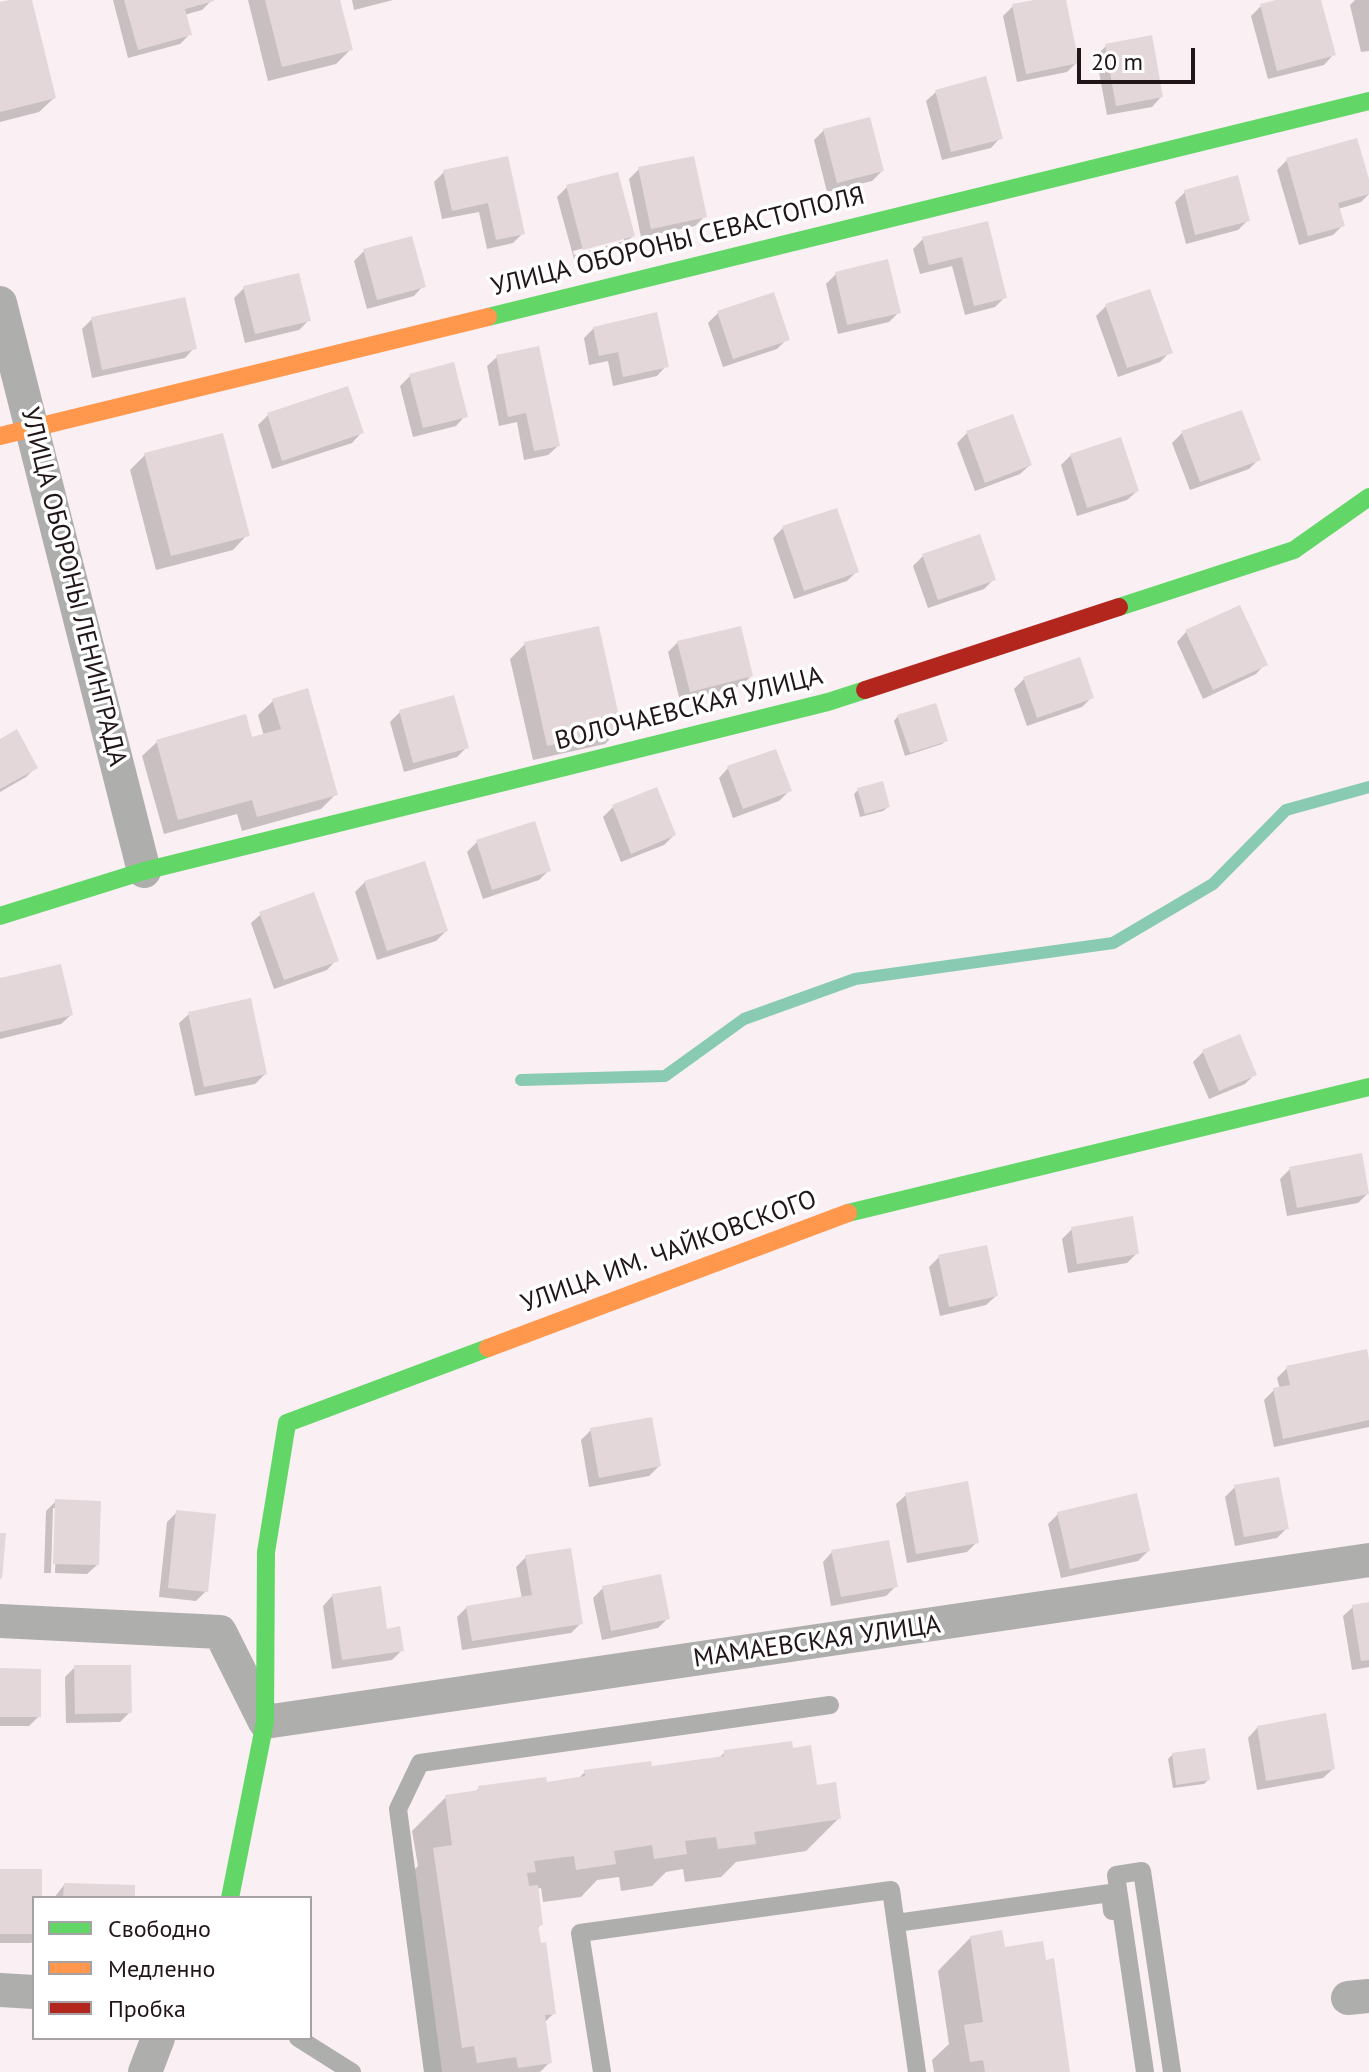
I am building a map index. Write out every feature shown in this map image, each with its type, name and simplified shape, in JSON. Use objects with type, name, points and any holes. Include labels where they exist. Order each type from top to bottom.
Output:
[{"type":"street","name":"УЛИЦА ОБОРОНЫ СЕВАСТОПОЛЯ","points":[[0,436],[1369,101]]},
{"type":"street","name":"УЛИЦА ОБОРОНЫ ЛЕНИНГРАДА","points":[[0,303],[144,871]]},
{"type":"street","name":"ВОЛОЧАЕВСКАЯ УЛИЦА","points":[[0,916],[144,871],[828,702],[1294,550],[1369,497]]},
{"type":"street","name":"УЛИЦА ИМ. ЧАЙКОВСКОГО","points":[[265,1722],[266,1552],[287,1423],[859,1209],[1369,1087]]},
{"type":"street","name":"МАМАЕВСКАЯ УЛИЦА","points":[[265,1722],[1369,1560]]},
{"type":"street","points":[[0,1621],[220,1632],[265,1722],[230,1896]]},
{"type":"street","points":[[0,1990],[32,1992]]},
{"type":"street","points":[[145,2072],[157,2040]]},
{"type":"lane","points":[[433,2072],[398,1809],[420,1763],[830,1705]]},
{"type":"lane","points":[[1145,2072],[1116,1875],[1142,1871],[1172,2072]]},
{"type":"lane","points":[[602,2072],[580,1933],[891,1890],[917,2072]]},
{"type":"lane","points":[[896,1923],[1110,1893],[1133,2072]]},
{"type":"lane","points":[[301,2040],[352,2072]]},
{"type":"building","points":[[32,0],[56,98],[0,112],[0,2]]},
{"type":"building","points":[[124,0],[214,1],[185,9],[192,35],[138,50]]},
{"type":"building","points":[[265,0],[340,0],[353,50],[282,67]]},
{"type":"building","points":[[1066,0],[1079,63],[1026,74],[1012,4]]},
{"type":"building","points":[[1276,0],[1321,0],[1336,55],[1277,71],[1260,4]]},
{"type":"building","points":[[1152,35],[1163,97],[1116,106],[1105,44]]},
{"type":"building","points":[[986,76],[1003,139],[951,152],[935,90]]},
{"type":"building","points":[[870,117],[884,171],[837,183],[823,129]]},
{"type":"building","points":[[1357,138],[1369,179],[1369,194],[1338,203],[1345,226],[1308,236],[1286,158]]},
{"type":"building","points":[[508,156],[525,234],[496,240],[488,203],[452,211],[443,170]]},
{"type":"building","points":[[694,156],[707,217],[651,229],[638,167]]},
{"type":"building","points":[[618,172],[635,236],[583,250],[566,185]]},
{"type":"building","points":[[1238,175],[1250,221],[1195,235],[1184,190]]},
{"type":"building","points":[[988,221],[1007,298],[974,306],[962,257],[929,265],[922,237]]},
{"type":"building","points":[[412,236],[426,287],[377,300],[363,249]]},
{"type":"building","points":[[888,259],[901,313],[847,325],[835,272]]},
{"type":"building","points":[[299,273],[311,321],[255,334],[243,286]]},
{"type":"building","points":[[1150,289],[1173,353],[1127,368],[1105,304]]},
{"type":"building","points":[[774,292],[790,340],[733,359],[717,311]]},
{"type":"building","points":[[185,297],[197,349],[102,370],[91,317]]},
{"type":"building","points":[[657,312],[669,367],[623,377],[618,352],[599,356],[593,327]]},
{"type":"building","points":[[539,346],[560,446],[534,451],[526,413],[508,417],[496,355]]},
{"type":"building","points":[[454,362],[468,417],[423,428],[409,374]]},
{"type":"building","points":[[348,386],[364,433],[282,461],[267,413]]},
{"type":"building","points":[[1242,410],[1261,460],[1200,482],[1181,431]]},
{"type":"building","points":[[1013,414],[1032,465],[985,483],[966,431]]},
{"type":"building","points":[[223,433],[250,536],[171,556],[144,453]]},
{"type":"building","points":[[1121,437],[1139,491],[1087,508],[1070,454]]},
{"type":"building","points":[[837,508],[859,572],[804,591],[782,526]]},
{"type":"building","points":[[980,534],[996,580],[938,600],[922,554]]},
{"type":"building","points":[[1240,605],[1268,665],[1213,690],[1185,630]]},
{"type":"building","points":[[599,626],[622,730],[547,746],[524,642]]},
{"type":"building","points":[[741,626],[753,676],[690,692],[677,641]]},
{"type":"building","points":[[1080,657],[1094,698],[1037,718],[1023,677]]},
{"type":"building","points":[[308,688],[338,795],[257,817],[252,800],[178,820],[156,740],[246,714],[252,737],[281,729],[272,699]]},
{"type":"building","points":[[454,695],[469,748],[413,763],[399,710]]},
{"type":"building","points":[[936,703],[948,741],[910,753],[897,715]]},
{"type":"building","points":[[17,729],[38,768],[0,789],[0,739]]},
{"type":"building","points":[[776,749],[792,791],[743,809],[727,766]]},
{"type":"building","points":[[883,781],[890,807],[865,814],[857,788]]},
{"type":"building","points":[[657,787],[676,835],[631,854],[612,805]]},
{"type":"building","points":[[535,821],[551,871],[492,890],[476,840]]},
{"type":"building","points":[[425,861],[448,931],[387,951],[364,881]]},
{"type":"building","points":[[314,892],[339,961],[284,980],[259,912]]},
{"type":"building","points":[[61,964],[73,1015],[0,1032],[0,978]]},
{"type":"building","points":[[251,998],[267,1074],[204,1087],[188,1012]]},
{"type":"building","points":[[1240,1034],[1257,1075],[1219,1091],[1202,1050]]},
{"type":"building","points":[[1362,1153],[1369,1194],[1297,1208],[1289,1167]]},
{"type":"building","points":[[1133,1216],[1139,1254],[1077,1264],[1071,1227]]},
{"type":"building","points":[[987,1245],[998,1296],[949,1307],[938,1255]]},
{"type":"building","points":[[1367,1349],[1369,1420],[1283,1439],[1273,1388],[1290,1385],[1286,1366]]},
{"type":"building","points":[[652,1417],[661,1466],[599,1478],[590,1428]]},
{"type":"building","points":[[1279,1477],[1289,1529],[1244,1537],[1234,1485]]},
{"type":"building","points":[[968,1481],[979,1543],[916,1554],[905,1493]]},
{"type":"building","points":[[1137,1493],[1150,1551],[1070,1569],[1057,1512]]},
{"type":"building","points":[[55,1499],[101,1501],[99,1565],[53,1564]]},
{"type":"building","points":[[176,1510],[216,1514],[208,1592],[168,1588]]},
{"type":"building","points":[[0,1533],[6,1533],[2,1579],[0,1578]]},
{"type":"building","points":[[889,1540],[898,1587],[841,1597],[831,1550]]},
{"type":"building","points":[[571,1548],[583,1624],[472,1641],[466,1606],[532,1595],[525,1555]]},
{"type":"building","points":[[661,1574],[670,1619],[611,1631],[602,1586]]},
{"type":"building","points":[[381,1586],[387,1629],[400,1626],[404,1651],[342,1660],[332,1594]]},
{"type":"building","points":[[1369,1602],[1369,1660],[1361,1661],[1352,1605]]},
{"type":"building","points":[[74,1665],[131,1665],[132,1713],[75,1714]]},
{"type":"building","points":[[0,1668],[41,1669],[41,1717],[0,1717]]},
{"type":"building","points":[[1326,1713],[1335,1769],[1266,1781],[1257,1726]]},
{"type":"building","points":[[792,1741],[793,1748],[811,1745],[817,1785],[836,1782],[841,1819],[754,1832],[756,1844],[718,1849],[716,1837],[685,1841],[687,1854],[654,1859],[652,1845],[614,1851],[616,1864],[576,1870],[574,1856],[534,1861],[536,1872],[527,1873],[529,1886],[538,1885],[543,1925],[538,1926],[541,1943],[546,1942],[556,2014],[545,2015],[552,2063],[518,2068],[516,2057],[477,2063],[474,2046],[462,2048],[433,1848],[452,1845],[445,1795],[479,1790],[478,1786],[546,1777],[547,1782],[585,1776],[584,1770],[651,1761],[652,1766],[724,1756],[724,1750]]},
{"type":"building","points":[[1205,1748],[1210,1780],[1176,1785],[1172,1753]]},
{"type":"building","points":[[0,1869],[42,1869],[42,1896],[32,1896],[32,1934],[0,1934]]},
{"type":"building","points":[[64,1883],[135,1885],[135,1896],[63,1896]]},
{"type":"building","points":[[1002,1930],[1005,1947],[1043,1941],[1046,1960],[1054,1958],[1070,2072],[985,2072],[983,2060],[970,2062],[964,2025],[983,2022],[970,1936]]},
{"type":"waterway","points":[[521,1080],[665,1076],[744,1019],[855,979],[1113,943],[1213,884],[1286,810],[1369,787]]},
{"type":"traffic: fast","points":[[488,317],[1369,101]]},
{"type":"traffic: fast","points":[[1119,607],[1294,550],[1369,497]]},
{"type":"traffic: fast","points":[[0,916],[144,871],[828,702],[865,690]]},
{"type":"traffic: fast","points":[[848,1213],[1369,1087]]},
{"type":"traffic: fast","points":[[230,1896],[265,1722],[266,1552],[287,1423],[488,1348]]},
{"type":"traffic: slow","points":[[0,436],[488,317]]},
{"type":"traffic: slow","points":[[488,1348],[848,1213]]},
{"type":"traffic: jam","points":[[865,690],[1119,607]]}]
